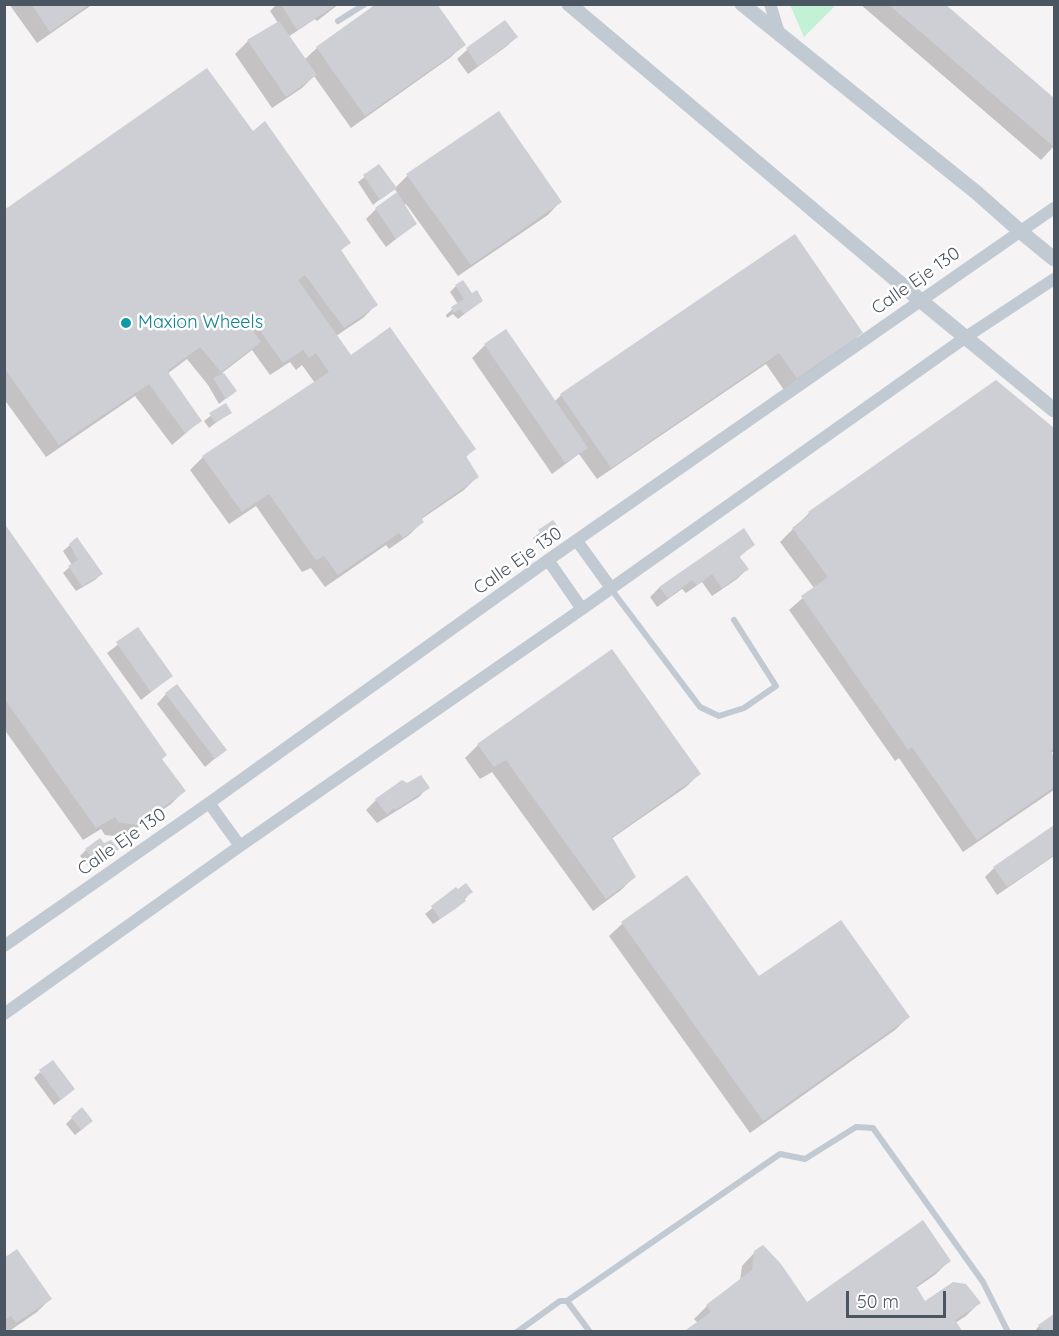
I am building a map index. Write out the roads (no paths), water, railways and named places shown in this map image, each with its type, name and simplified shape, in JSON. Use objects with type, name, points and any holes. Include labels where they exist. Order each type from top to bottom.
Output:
[{"type":"street","points":[[568,4],[1054,410]]},
{"type":"street","points":[[742,4],[977,193],[1054,259]]},
{"type":"street","points":[[770,4],[781,37]]},
{"type":"street","name":"Calle Eje 130","points":[[4,946],[209,803],[548,560],[1054,208]]},
{"type":"street","points":[[4,1014],[966,337],[1054,279]]},
{"type":"street","points":[[577,541],[611,588]]},
{"type":"street","points":[[548,560],[582,609]]},
{"type":"street","points":[[209,803],[240,846]]},
{"type":"lane","points":[[338,21],[365,4]]},
{"type":"lane","points":[[611,588],[700,707],[719,717],[744,708],[776,686],[734,620]]},
{"type":"lane","points":[[517,1332],[780,1155],[805,1159],[856,1127],[873,1128],[983,1282],[1008,1332]]},
{"type":"lane","points":[[567,1300],[590,1332]]},
{"type":"place","name":"Maxion Wheels","points":[[126,323]]}]
